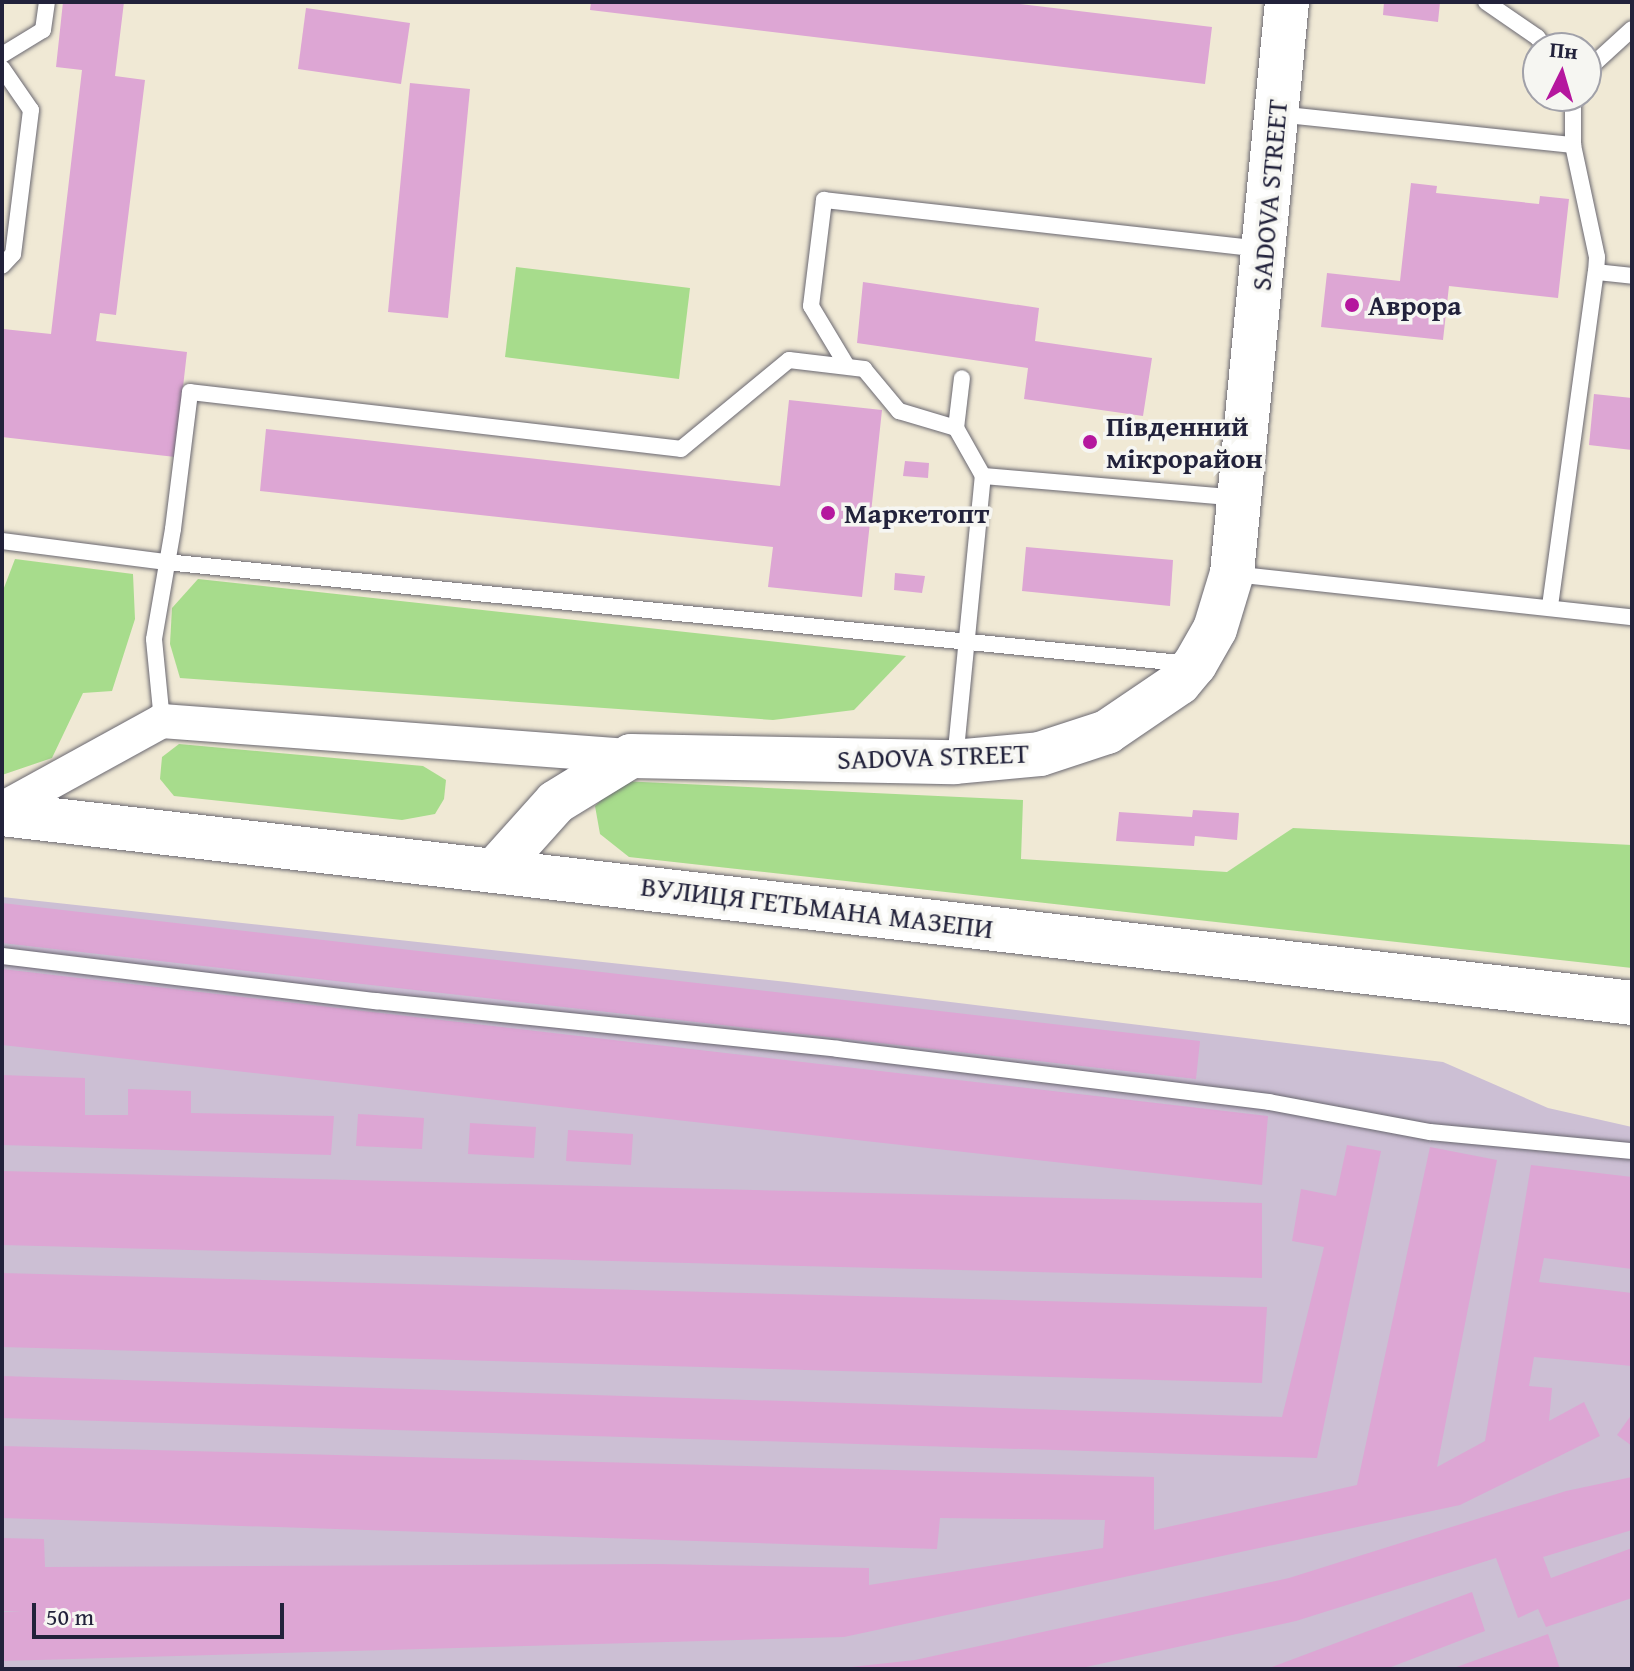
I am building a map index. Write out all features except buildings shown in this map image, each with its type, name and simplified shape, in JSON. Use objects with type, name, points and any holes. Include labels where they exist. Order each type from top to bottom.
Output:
[{"type":"main road","name":"SADOVA STREET","points":[[631,756],[954,762],[1040,754],[1107,732],[1179,683],[1195,664],[1215,629],[1232,573],[1287,2]]},
{"type":"main road","points":[[495,870],[556,802],[631,756]]},
{"type":"main road","name":"ВУЛИЦЯ ГЕТЬМАНА МАЗЕПИ","points":[[2,811],[1632,1003]]},
{"type":"street","points":[[2,811],[162,721],[631,756]]},
{"type":"lane","points":[[2,55],[43,30],[47,2]]},
{"type":"lane","points":[[1486,2],[1530,32]]},
{"type":"lane","points":[[1602,56],[1632,29]]},
{"type":"lane","points":[[2,68],[31,110],[13,254],[2,266]]},
{"type":"lane","points":[[1550,606],[1597,257],[1573,145],[1573,112]]},
{"type":"lane","points":[[1277,114],[1573,145]]},
{"type":"lane","points":[[847,366],[811,306],[824,200],[1264,249]]},
{"type":"lane","points":[[1596,272],[1632,276]]},
{"type":"lane","points":[[162,721],[154,639],[173,529],[190,392],[681,449],[789,360],[864,369],[899,411],[956,428]]},
{"type":"lane","points":[[954,762],[983,476],[956,428],[962,378]]},
{"type":"lane","points":[[983,476],[1240,498]]},
{"type":"lane","points":[[2,541],[165,562],[966,644],[1195,664]]},
{"type":"lane","points":[[1232,573],[1632,617]]},
{"type":"lane","points":[[2,956],[376,1001],[838,1049],[1269,1102],[1430,1132],[1632,1151]]},
{"type":"shaded area","points":[[2,897],[787,982],[1443,1062],[1548,1108],[1632,1127],[1632,1669],[2,1669]]},
{"type":"green space","points":[[516,267],[690,288],[679,379],[505,357]]},
{"type":"green space","points":[[15,559],[133,574],[135,619],[112,691],[83,693],[52,758],[2,775],[2,593]]},
{"type":"green space","points":[[198,579],[906,656],[854,710],[773,720],[180,678],[170,644],[172,608]]},
{"type":"green space","points":[[179,744],[423,766],[446,780],[444,799],[435,814],[402,820],[174,796],[160,779],[162,757]]},
{"type":"green space","points":[[621,781],[1023,800],[1021,859],[1227,872],[1293,828],[1632,845],[1632,968],[629,857],[600,834],[595,806]]},
{"type":"place","name":"Аврора","points":[[1352,305]]},
{"type":"place","name":"Південний мікрорайон","points":[[1090,442]]},
{"type":"place","name":"Маркетопт","points":[[828,513]]}]
